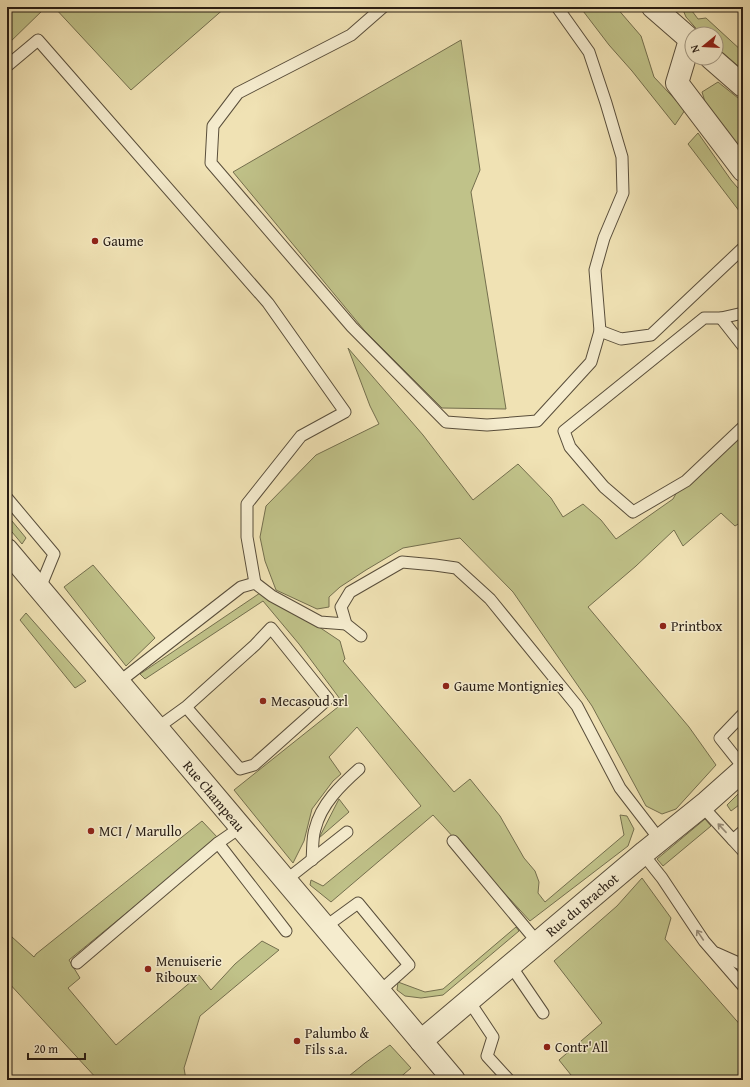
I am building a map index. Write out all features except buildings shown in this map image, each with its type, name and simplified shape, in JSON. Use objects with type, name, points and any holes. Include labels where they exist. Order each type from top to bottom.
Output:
[{"type":"street","points":[[653,7],[684,35]]},
{"type":"street","points":[[684,61],[676,83],[743,170]]},
{"type":"street","points":[[720,66],[743,86]]},
{"type":"street","name":"Rue Champeau","points":[[7,550],[454,1080]]},
{"type":"street","name":"Rue du Brachot","points":[[422,1041],[743,770]]},
{"type":"lane","points":[[383,7],[351,35],[238,93],[213,126],[211,163],[352,328],[446,422],[487,425],[537,421],[591,362],[600,331],[595,270],[604,238],[623,193],[622,157],[589,52],[557,7]]},
{"type":"lane","points":[[7,66],[38,40],[268,303],[345,412],[301,436],[247,504],[247,537],[255,583],[272,596],[320,622],[346,624],[361,636]]},
{"type":"lane","points":[[600,331],[621,339],[651,335],[743,248]]},
{"type":"lane","points":[[743,313],[721,318],[704,318],[564,431],[570,447],[604,487],[633,512],[686,481],[743,427]]},
{"type":"lane","points":[[721,318],[743,346]]},
{"type":"lane","points":[[7,498],[54,554],[40,588]]},
{"type":"lane","points":[[346,624],[341,607],[350,592],[402,562],[456,568],[490,599],[577,706],[652,847],[662,878],[704,941],[743,986]]},
{"type":"lane","points":[[119,682],[241,587],[255,583]]},
{"type":"lane","points":[[157,728],[186,707],[255,645],[271,628],[328,699],[254,765],[240,769],[186,707]]},
{"type":"lane","points":[[743,714],[720,738],[743,766]]},
{"type":"lane","points":[[312,860],[315,828],[326,804],[341,786],[359,769]]},
{"type":"lane","points":[[702,806],[743,852]]},
{"type":"lane","points":[[78,963],[218,843],[241,828]]},
{"type":"lane","points":[[733,840],[743,831]]},
{"type":"lane","points":[[286,880],[347,832]]},
{"type":"lane","points":[[453,840],[538,943]]},
{"type":"lane","points":[[218,843],[286,931]]},
{"type":"lane","points":[[325,927],[358,904],[409,965],[380,992]]},
{"type":"lane","points":[[714,952],[743,964]]},
{"type":"lane","points":[[511,966],[543,1013]]},
{"type":"lane","points":[[470,1001],[494,1036],[488,1056],[509,1080]]},
{"type":"green space","points":[[7,7],[46,7],[7,45]]},
{"type":"green space","points":[[54,7],[226,7],[131,90]]},
{"type":"green space","points":[[580,7],[616,7],[641,36],[654,77],[685,110],[675,125],[609,45]]},
{"type":"green space","points":[[680,7],[689,7],[698,19],[706,18],[715,26],[694,26],[686,17]]},
{"type":"green space","points":[[724,35],[743,52],[743,70],[724,54]]},
{"type":"green space","points":[[461,40],[480,170],[471,192],[506,409],[442,408],[364,330],[233,172]]},
{"type":"green space","points":[[718,82],[743,102],[743,155],[706,105],[702,92]]},
{"type":"green space","points":[[698,133],[731,180],[743,194],[743,216],[688,144]]},
{"type":"green space","points":[[348,348],[423,435],[473,500],[518,464],[551,498],[563,517],[583,504],[601,520],[616,539],[673,499],[678,490],[743,435],[743,521],[735,526],[721,513],[683,546],[674,530],[636,566],[588,607],[689,727],[716,765],[676,809],[662,814],[646,806],[592,706],[513,592],[460,538],[403,548],[340,587],[329,597],[329,607],[317,609],[276,590],[265,561],[260,537],[266,506],[316,455],[379,424],[370,406]]},
{"type":"green space","points":[[7,515],[26,538],[22,544],[7,526]]},
{"type":"green space","points":[[93,565],[155,638],[126,666],[64,587]]},
{"type":"green space","points":[[260,593],[316,625],[340,641],[345,659],[343,661],[454,792],[470,779],[500,816],[524,858],[535,871],[539,882],[538,893],[545,902],[624,835],[620,815],[627,816],[634,829],[628,846],[530,921],[433,815],[331,902],[310,885],[311,880],[323,886],[421,806],[357,727],[329,757],[341,774],[333,781],[312,809],[304,841],[293,863],[234,790],[343,703],[299,644],[263,601],[145,679],[140,674]]},
{"type":"green space","points":[[26,613],[86,681],[75,688],[20,620]]},
{"type":"green space","points":[[743,789],[743,802],[731,811],[727,805]]},
{"type":"green space","points":[[339,799],[349,812],[319,838]]},
{"type":"green space","points":[[705,819],[711,826],[663,866],[657,859]]},
{"type":"green space","points":[[202,821],[218,838],[69,960],[80,978],[68,988],[116,1045],[199,975],[211,990],[235,964],[262,941],[279,950],[200,1016],[184,1068],[186,1080],[98,1080],[7,981],[7,931],[34,957]]},
{"type":"green space","points":[[642,878],[671,918],[665,939],[743,1028],[743,1080],[575,1080],[559,1060],[602,1023],[554,961],[617,906]]},
{"type":"green space","points":[[516,927],[519,931],[443,995],[421,998],[405,996],[397,990],[398,982],[425,992],[443,989]]},
{"type":"green space","points":[[390,1045],[411,1068],[397,1080],[344,1080],[365,1063]]},
{"type":"place","name":"Gaume","points":[[95,241]]},
{"type":"place","name":"Printbox","points":[[663,626]]},
{"type":"place","name":"Gaume Montignies","points":[[446,686]]},
{"type":"place","name":"Mecasoud srl","points":[[263,701]]},
{"type":"place","name":"MCI / Marullo","points":[[91,831]]},
{"type":"place","name":"Menuiserie Riboux","points":[[148,969]]},
{"type":"place","name":"Palumbo & Fils s.a.","points":[[297,1041]]},
{"type":"place","name":"Contr'All","points":[[547,1047]]}]
